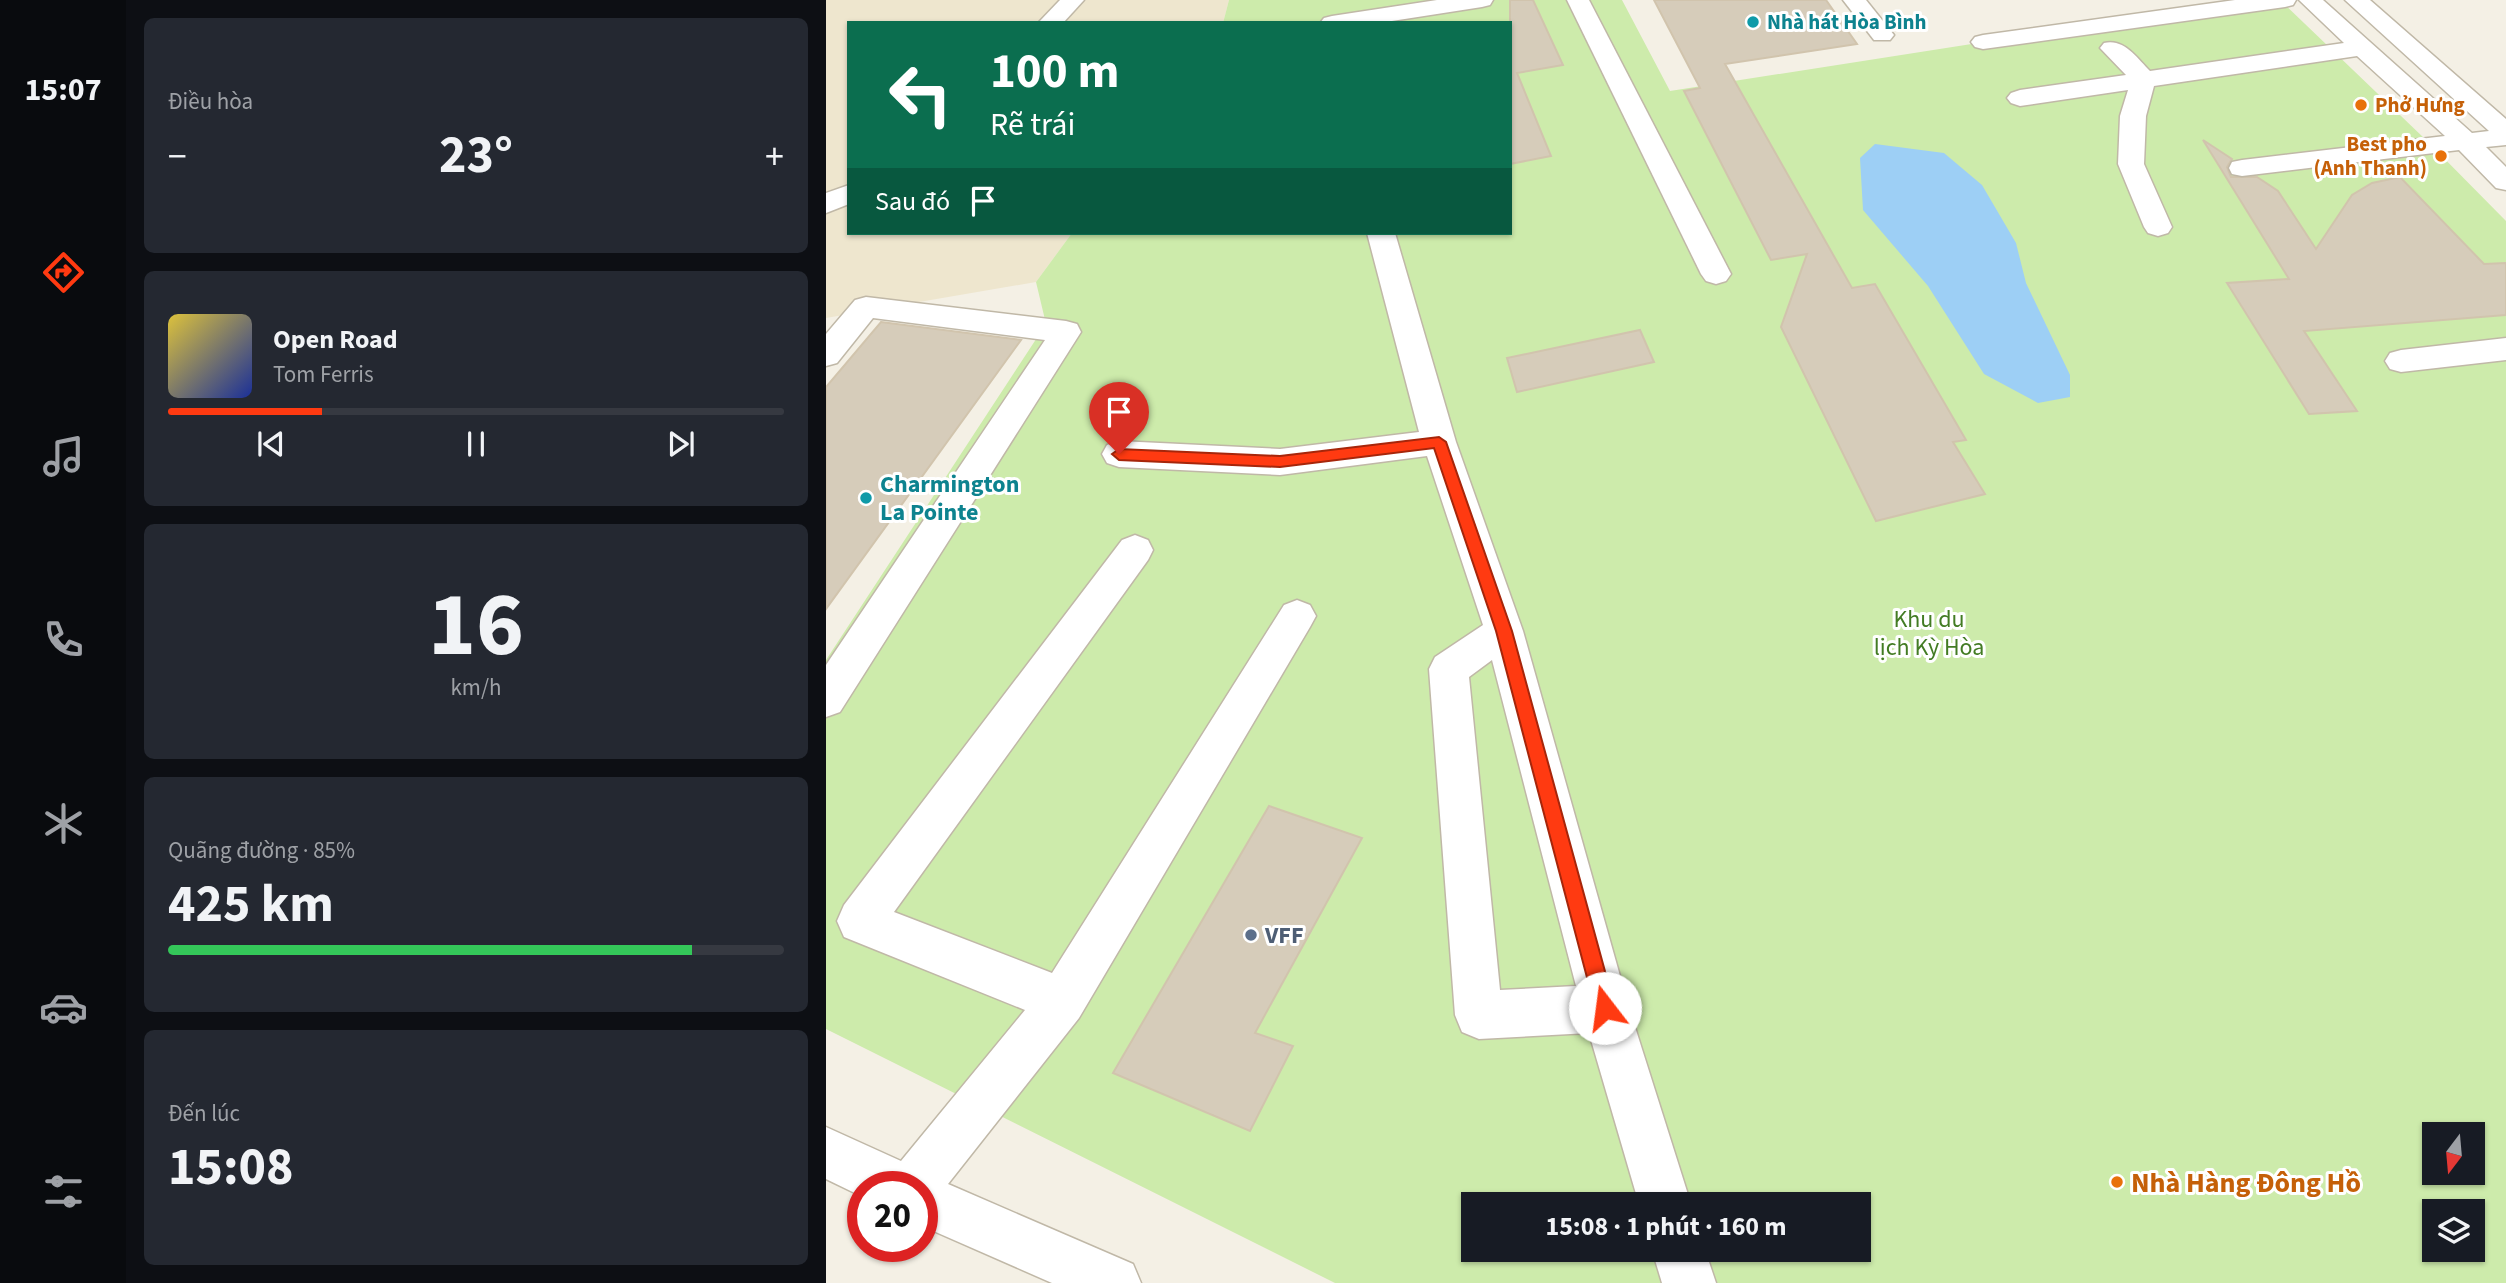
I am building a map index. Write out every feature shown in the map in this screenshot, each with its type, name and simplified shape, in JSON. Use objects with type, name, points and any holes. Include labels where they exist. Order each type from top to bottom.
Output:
[{"type":"street","points":[[1052,21],[1073,0]]},
{"type":"street","points":[[1323,0],[1330,21]]},
{"type":"street","points":[[1344,21],[1482,0]]},
{"type":"street","points":[[1578,0],[1716,274]]},
{"type":"street","points":[[1854,0],[1882,35]]},
{"type":"street","points":[[1983,43],[2285,0]]},
{"type":"street","points":[[2310,0],[2465,141],[2506,182]]},
{"type":"street","points":[[2356,0],[2506,135]]},
{"type":"street","points":[[2112,48],[2144,79]]},
{"type":"street","points":[[2020,98],[2361,48]]},
{"type":"street","points":[[2144,79],[2133,116],[2130,164],[2158,227]]},
{"type":"street","points":[[2242,167],[2506,135]]},
{"type":"street","points":[[826,204],[847,193]]},
{"type":"street","points":[[1382,235],[1439,442],[1504,631],[1605,1008],[1661,1192]]},
{"type":"street","points":[[826,355],[866,307],[1066,332],[826,699]]},
{"type":"street","points":[[2402,361],[2506,349]]},
{"type":"street","points":[[1119,454],[1280,462],[1439,442]]},
{"type":"street","points":[[1062,1001],[860,921],[1135,550]]},
{"type":"street","points":[[926,1171],[1062,1001],[1297,616]]},
{"type":"street","points":[[1504,631],[1449,669],[1479,1015],[1605,1008]]},
{"type":"street","points":[[826,1152],[865,1171]]},
{"type":"street","points":[[938,1206],[1114,1283]]},
{"type":"street","points":[[1683,1262],[1689,1283]]},
{"type":"shaded area","points":[[826,0],[1229,0],[1224,21],[847,21],[847,235],[1071,235],[1036,282],[826,318]]},
{"type":"green space","name":"Khu du lịch Kỳ Hòa","points":[[1229,0],[1622,0],[1670,91],[2254,0],[2280,0],[2506,221],[2506,1283],[1335,1283],[826,1029],[826,660],[1046,324],[1036,282],[1071,235],[1512,235],[1512,21],[1224,21]]},
{"type":"water","points":[[1875,144],[1944,153],[1982,185],[2016,243],[2026,283],[2070,375],[2070,397],[2038,403],[1984,374],[1928,286],[1863,210],[1860,158]]},
{"type":"building","points":[[1510,0],[1533,0],[1563,65],[1517,73],[1551,156],[1512,164],[1512,21]]},
{"type":"building","points":[[1654,0],[1826,0],[1857,44],[1725,64],[1852,288],[1875,284],[1966,440],[1953,442],[1985,494],[1876,521],[1781,327],[1807,254],[1771,260],[1684,91],[1700,88]]},
{"type":"building","points":[[2203,140],[2232,159],[2227,167],[2231,177],[2257,177],[2278,191],[2316,249],[2352,195],[2372,183],[2400,177],[2484,264],[2506,263],[2506,315],[2304,331],[2357,411],[2309,414],[2227,283],[2289,279]]},
{"type":"building","name":"Charmington La Pointe","points":[[881,322],[1021,340],[826,609],[826,387]]},
{"type":"building","points":[[1640,330],[1654,362],[1517,392],[1507,358]]},
{"type":"building","name":"VFF","points":[[1269,806],[1362,838],[1255,1033],[1293,1046],[1250,1131],[1113,1073]]},
{"type":"place","name":"Nhà hát Hòa Bình","points":[[1753,22]]},
{"type":"place","name":"Phở Hưng","points":[[2361,105]]},
{"type":"place","name":"Best pho (Anh Thanh)","points":[[2441,156]]},
{"type":"place","name":"Charmington La Pointe","points":[[866,498]]},
{"type":"place","name":"VFF","points":[[1251,935]]},
{"type":"place","name":"Nhà Hàng Đông Hồ","points":[[2117,1182]]},
{"type":"route","points":[[1119,454],[1280,462],[1439,442],[1504,631],[1605,1008]]}]
